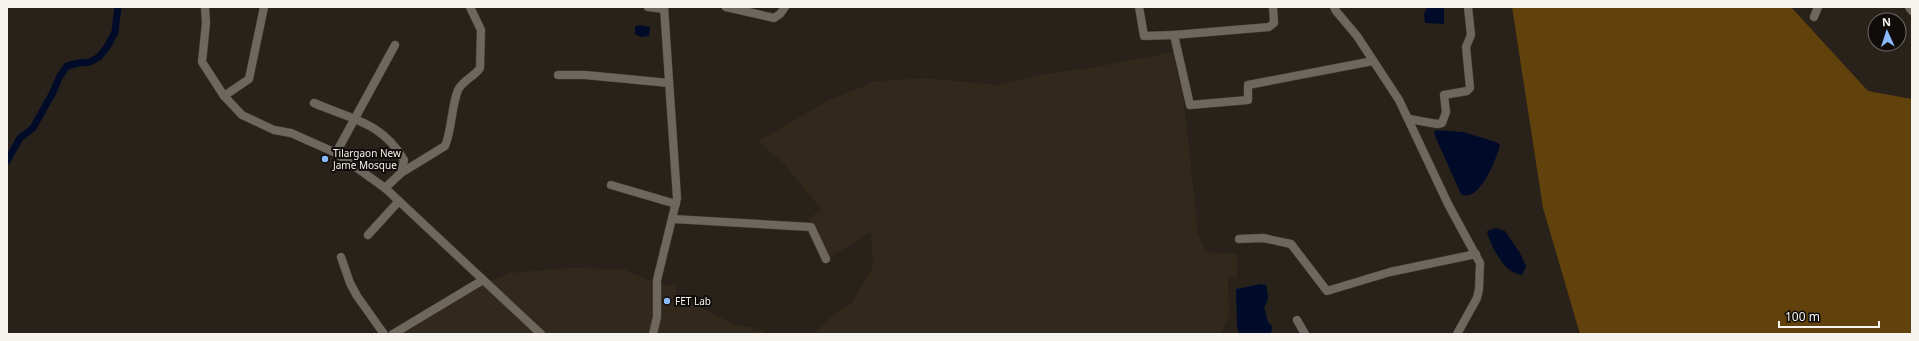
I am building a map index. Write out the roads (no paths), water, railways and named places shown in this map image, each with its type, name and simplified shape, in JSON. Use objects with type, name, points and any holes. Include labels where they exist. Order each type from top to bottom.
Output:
[{"type":"street","points":[[205,7],[206,23],[202,62],[224,96],[242,115],[251,121],[274,130],[291,132],[336,153],[385,188],[541,334]]},
{"type":"street","points":[[224,96],[249,79],[264,7]]},
{"type":"street","points":[[385,188],[401,173],[445,146],[452,110],[458,90],[462,83],[480,68],[480,30],[470,7]]},
{"type":"street","points":[[648,7],[664,8],[677,198],[657,280],[657,317],[653,334]]},
{"type":"street","points":[[726,7],[774,18],[780,14],[785,7]]},
{"type":"street","points":[[1139,7],[1144,36],[1269,27],[1274,23],[1273,7]]},
{"type":"street","points":[[1334,7],[1357,36],[1399,100],[1448,204],[1480,263],[1479,289],[1477,298],[1457,334]]},
{"type":"street","points":[[1409,119],[1437,124],[1442,123],[1446,112],[1444,94],[1467,91],[1470,88],[1466,47],[1471,35],[1468,7]]},
{"type":"street","points":[[1814,17],[1818,7]]},
{"type":"street","points":[[1909,7],[1912,12]]},
{"type":"street","points":[[1174,35],[1190,105],[1248,100],[1248,85],[1373,60]]},
{"type":"street","points":[[336,153],[395,45]]},
{"type":"street","points":[[558,75],[669,83]]},
{"type":"street","points":[[314,103],[355,118],[375,128],[399,152],[404,160],[401,173]]},
{"type":"street","points":[[611,185],[676,204]]},
{"type":"street","points":[[368,235],[399,202]]},
{"type":"street","points":[[673,219],[811,227],[826,259]]},
{"type":"street","points":[[1239,238],[1263,238],[1291,244],[1327,291],[1390,272],[1476,254]]},
{"type":"street","points":[[341,257],[356,296],[384,334]]},
{"type":"street","points":[[393,334],[483,280]]},
{"type":"street","points":[[1297,320],[1305,334]]},
{"type":"water","points":[[1429,7],[1444,8],[1444,24],[1425,23],[1424,14],[1426,9]]},
{"type":"water","points":[[639,25],[650,27],[649,36],[641,37],[635,34],[635,27]]},
{"type":"water","points":[[1436,130],[1463,132],[1496,142],[1500,145],[1491,169],[1486,178],[1474,192],[1468,195],[1461,194],[1435,136],[1434,132]]},
{"type":"water","points":[[1496,228],[1505,231],[1520,253],[1526,266],[1522,275],[1513,272],[1506,267],[1496,252],[1487,231]]},
{"type":"water","points":[[1261,284],[1266,285],[1268,299],[1264,307],[1268,322],[1272,326],[1271,334],[1239,334],[1237,326],[1236,289]]},
{"type":"waterway","points":[[7,161],[20,138],[33,128],[60,76],[67,66],[90,62],[99,57],[107,47],[115,32],[118,7]]},
{"type":"place","name":"Tilargaon New Jame Mosque","points":[[325,159]]},
{"type":"place","name":"FET Lab","points":[[667,301]]}]
